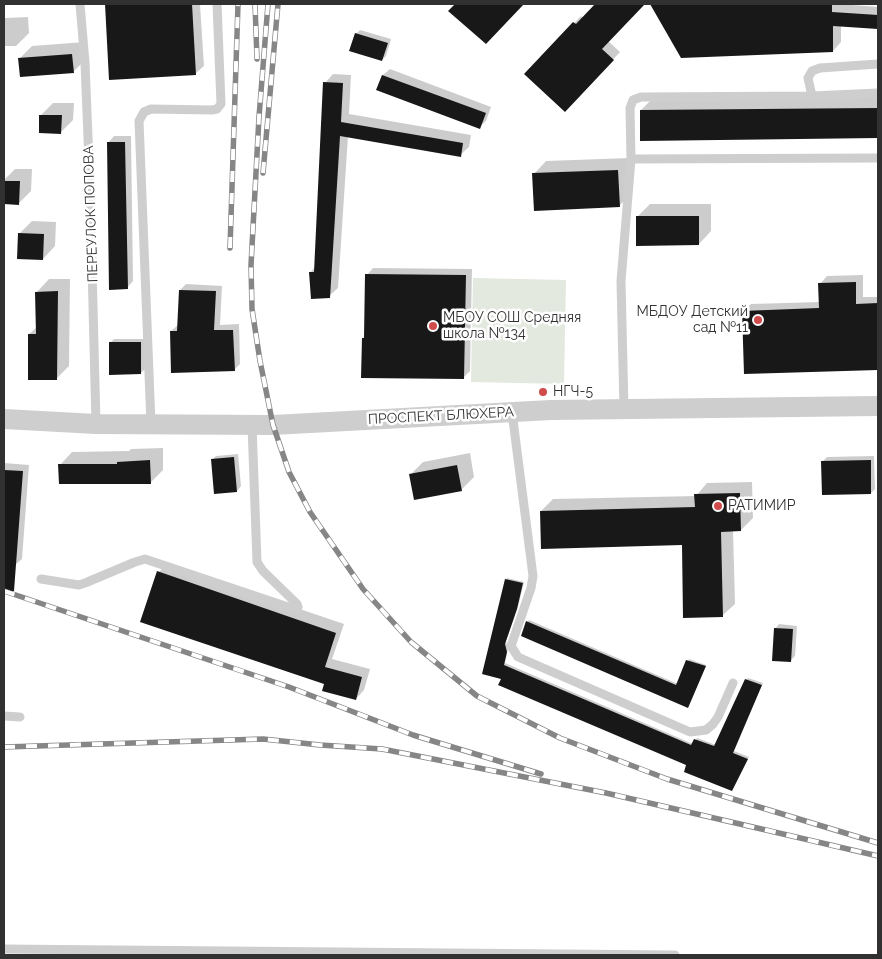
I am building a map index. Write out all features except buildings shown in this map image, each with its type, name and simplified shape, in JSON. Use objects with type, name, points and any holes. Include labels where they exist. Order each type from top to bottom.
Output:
[{"type":"street","name":"ПРОСПЕКТ БЛЮХЕРА","points":[[4,419],[96,424],[252,425],[512,412],[878,406]]},
{"type":"lane","name":"ПЕРЕУЛОК ПОПОВА","points":[[80,4],[86,63],[96,424]]},
{"type":"lane","points":[[151,424],[140,121],[144,112],[151,109],[212,110],[217,109],[222,104],[217,4]]},
{"type":"lane","points":[[812,96],[808,78],[812,71],[820,68],[878,64]]},
{"type":"lane","points":[[624,409],[621,281],[631,160],[630,108],[633,100],[642,98],[812,96],[878,93]]},
{"type":"lane","points":[[631,160],[878,158]]},
{"type":"lane","points":[[512,412],[533,576],[531,588],[511,646],[518,657],[690,732],[706,730],[712,724],[718,717],[733,683]]},
{"type":"lane","points":[[41,579],[78,585],[145,559],[298,610],[297,604],[263,571],[257,562],[252,425]]},
{"type":"lane","points":[[4,716],[20,717]]},
{"type":"lane","points":[[4,949],[675,955]]},
{"type":"shaded area","points":[[473,278],[566,280],[564,384],[471,382]]},
{"type":"railway","points":[[230,248],[238,4]]},
{"type":"railway","points":[[255,4],[257,59]]},
{"type":"railway","points":[[268,4],[259,117],[251,265],[252,309],[260,361],[273,425],[289,472],[310,512],[363,589],[411,642],[477,696],[560,738],[667,779],[878,843]]},
{"type":"railway","points":[[263,173],[278,4]]},
{"type":"railway","points":[[4,591],[289,687],[413,735],[541,774]]},
{"type":"railway","points":[[4,747],[263,739],[382,749],[606,793],[878,856]]},
{"type":"place","name":"МБДОУ Детский сад №11","points":[[758,320]]},
{"type":"place","name":"МБОУ СОШ Средняя школа №134","points":[[433,326]]},
{"type":"place","name":"НГЧ-5","points":[[543,392]]},
{"type":"place","name":"РАТИМИР","points":[[718,506]]}]
